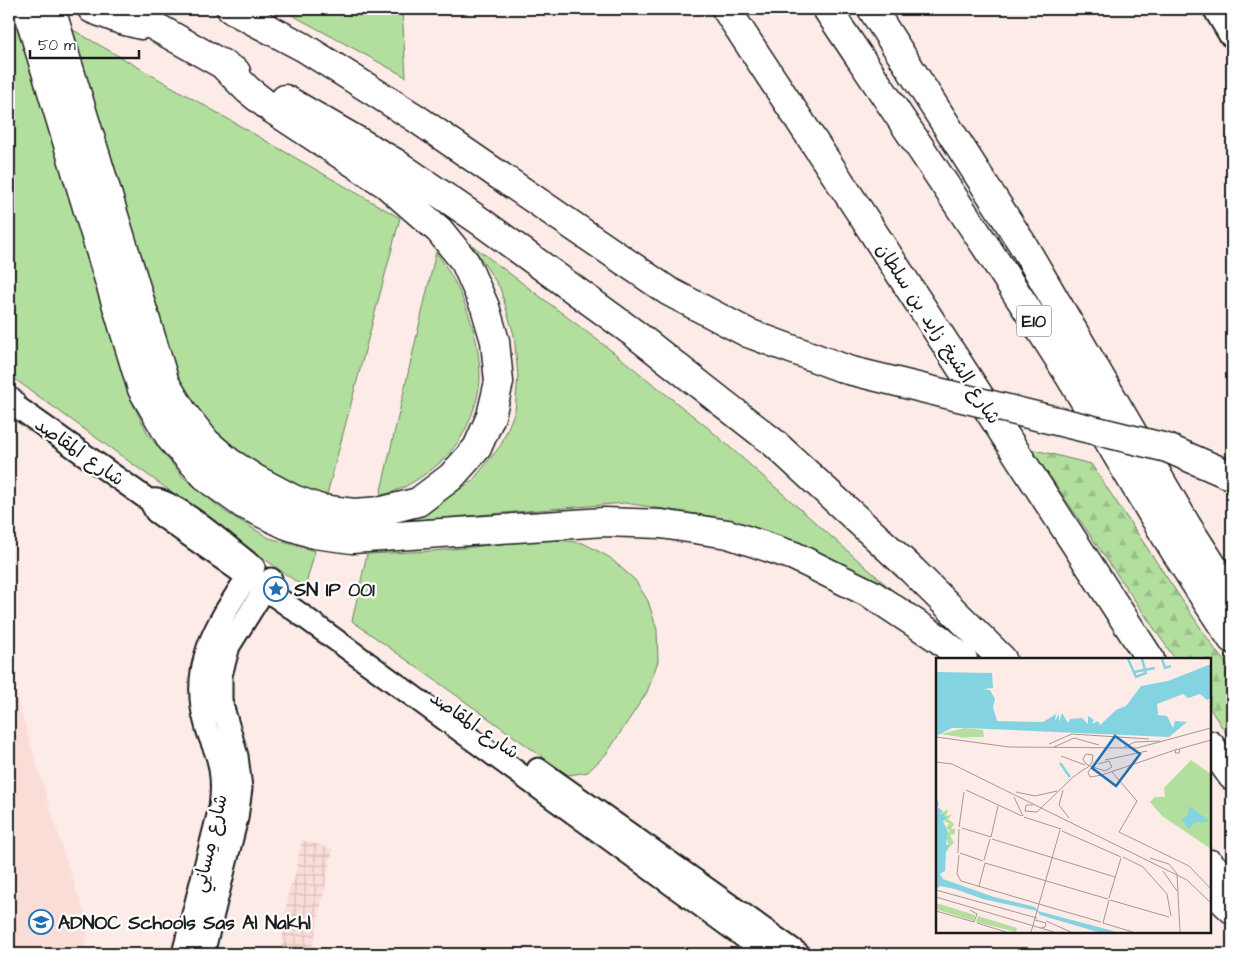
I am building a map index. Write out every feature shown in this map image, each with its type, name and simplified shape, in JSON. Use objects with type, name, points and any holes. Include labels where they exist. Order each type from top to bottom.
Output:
[{"type":"highway","points":[[27,9],[142,389],[171,439],[208,479],[243,504],[287,525],[317,521],[354,512],[382,511],[418,502],[452,477],[477,448],[491,416],[499,382],[495,341],[486,307],[465,262],[390,173]]},
{"type":"highway","points":[[51,9],[165,383],[184,414],[206,442],[229,462],[257,480],[293,499],[317,521],[352,539],[604,522],[661,524],[728,534],[794,556],[872,594],[939,639],[962,658]]},
{"type":"highway","points":[[92,9],[120,20],[162,30]]},
{"type":"highway","points":[[124,9],[316,116],[390,173],[480,221],[635,334],[774,443],[912,570],[1001,658]]},
{"type":"highway","points":[[231,9],[303,48],[414,117],[668,291],[748,333],[848,370],[1167,448],[1232,476]]},
{"type":"highway","name":"شارع الشيخ زايد بن سلطان","points":[[726,9],[1149,658]]},
{"type":"highway","name":"E10","points":[[827,9],[981,237],[1232,639]]},
{"type":"highway","points":[[872,9],[1023,245],[1187,526],[1232,596]]},
{"type":"highway","points":[[1211,746],[1232,776]]},
{"type":"highway","points":[[1211,865],[1232,886]]},
{"type":"highway","points":[[1211,889],[1232,909]]},
{"type":"main road","points":[[1216,9],[1232,34]]},
{"type":"street","name":"شارع المقاصد","points":[[9,402],[150,501],[157,498],[164,501],[224,542],[250,572],[402,680],[799,954]]},
{"type":"street","name":"شارع مِسانِي","points":[[182,954],[222,795],[220,768],[202,711],[200,695],[202,663],[213,633],[250,572]]},
{"type":"street","name":"شارع مِسانِي","points":[[203,954],[237,818],[241,788],[237,756],[223,713],[220,694],[221,675],[229,646],[268,584]]},
{"type":"street","name":"شارع المقاصد","points":[[402,680],[767,954]]},
{"type":"shaded area","points":[[9,673],[67,863],[89,926],[82,954],[9,954]]},
{"type":"shaded area","points":[[302,840],[333,849],[311,954],[280,954],[289,889],[294,880]]},
{"type":"green space","points":[[9,9],[17,9],[130,398],[149,436],[183,477],[224,511],[269,538],[315,551],[305,588],[9,375]]},
{"type":"green space","points":[[281,9],[402,9],[406,77]]},
{"type":"green space","points":[[68,27],[400,218],[325,502],[295,494],[212,437],[176,378]]},
{"type":"green space","points":[[472,245],[608,348],[707,427],[901,598],[823,557],[716,517],[625,503],[380,523],[432,509],[473,480],[501,445],[515,411],[518,376],[514,335],[500,288]]},
{"type":"green space","points":[[436,252],[454,281],[473,328],[479,362],[480,381],[477,398],[466,429],[440,463],[401,489],[380,495]]},
{"type":"green space","points":[[1031,449],[1091,464],[1216,651],[1232,671],[1232,742],[1211,710],[1211,658],[1174,658]]},
{"type":"green space","points":[[550,539],[583,543],[609,557],[635,580],[648,601],[657,630],[658,661],[647,692],[607,753],[588,772],[568,775],[352,621],[367,554],[434,551]]},
{"type":"place","name":"SN IP 001","points":[[276,589]]},
{"type":"place","name":"ADNOC Schools Sas Al Nakhl","points":[[41,922]]}]
